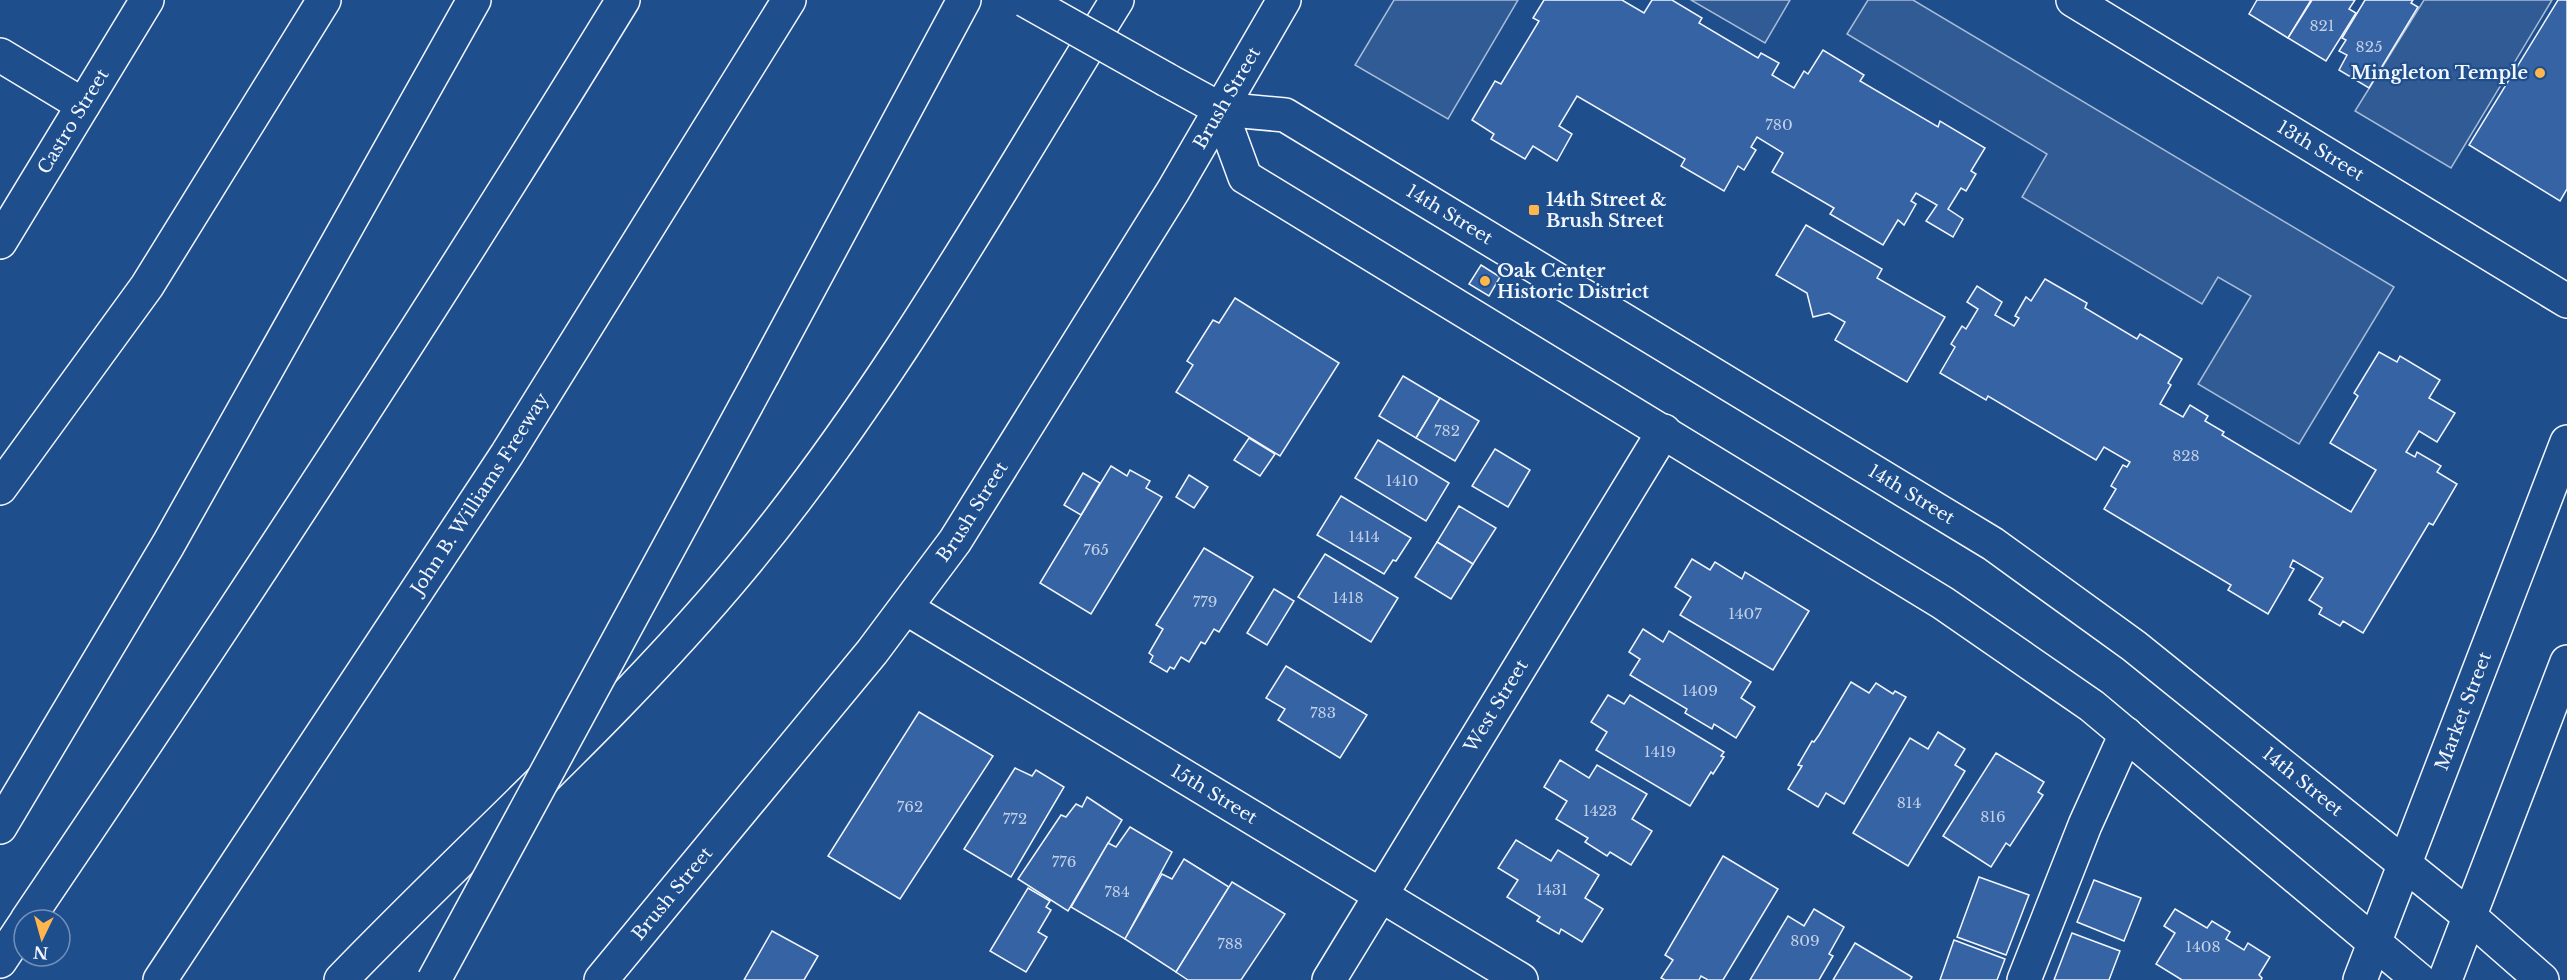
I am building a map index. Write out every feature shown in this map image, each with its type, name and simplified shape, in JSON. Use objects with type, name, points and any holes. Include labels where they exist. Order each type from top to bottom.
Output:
[{"type":"main road","name":"Castro Street","points":[[0,242],[147,0]]},
{"type":"main road","points":[[0,488],[147,286],[324,0]]},
{"type":"main road","points":[[0,827],[173,534],[474,0]]},
{"type":"main road","points":[[35,908],[259,574],[474,241],[623,0]]},
{"type":"main road","name":"John B. Williams Freeway","points":[[160,980],[507,454],[789,0]]},
{"type":"main road","points":[[434,980],[964,0]]},
{"type":"main road","name":"14th Street","points":[[1025,0],[1220,109],[1285,115],[1993,544],[2134,646],[2469,916],[2542,980]]},
{"type":"main road","points":[[341,980],[640,681],[708,606],[772,530],[888,367],[1117,0]]},
{"type":"main road","name":"Brush Street","points":[[601,980],[906,608],[986,495],[1284,0]]},
{"type":"main road","name":"13th Street","points":[[2073,0],[2567,301]]},
{"type":"main road","points":[[0,55],[83,105]]},
{"type":"main road","points":[[1220,109],[1245,177],[1943,603],[2092,706],[2374,944],[2420,980]]},
{"type":"main road","name":"West Street","points":[[1329,980],[1664,431]]},
{"type":"main road","name":"Market Street","points":[[2360,980],[2567,442]]},
{"type":"main road","name":"15th Street","points":[[906,608],[1521,980]]},
{"type":"main road","points":[[2445,980],[2567,662]]},
{"type":"main road","points":[[2024,980],[2085,825],[2126,734]]},
{"type":"main road","points":[[0,961],[12,943]]},
{"type":"shaded area","points":[[1394,0],[1518,0],[1448,119],[1355,65]]},
{"type":"shaded area","points":[[1691,0],[1790,0],[1765,43]]},
{"type":"shaded area","points":[[1868,0],[1913,0],[2394,287],[2299,444],[2198,384],[2251,296],[2218,277],[2202,304],[2022,197],[2047,154],[1847,34]]},
{"type":"shaded area","points":[[2424,0],[2552,0],[2451,168],[2355,111]]},
{"type":"building","points":[[1544,0],[1622,0],[1644,13],[1652,0],[1672,0],[1702,18],[1699,23],[1758,58],[1761,53],[1779,63],[1772,75],[1794,88],[1804,71],[1808,74],[1823,50],[1864,75],[1860,81],[1938,127],[1940,121],[1985,148],[1971,171],[1976,174],[1966,191],[1961,188],[1948,209],[1963,219],[1953,237],[1926,221],[1937,205],[1916,193],[1911,201],[1916,204],[1904,225],[1898,220],[1883,245],[1830,214],[1834,208],[1772,172],[1783,153],[1757,137],[1751,147],[1756,150],[1744,170],[1738,166],[1724,191],[1681,166],[1685,159],[1577,96],[1559,126],[1572,134],[1557,161],[1533,146],[1525,159],[1491,139],[1494,134],[1472,120],[1495,81],[1501,84],[1539,21],[1533,18]]},
{"type":"building","points":[[2257,0],[2311,0],[2288,38],[2249,14]]},
{"type":"building","points":[[2312,0],[2355,0],[2349,9],[2356,13],[2326,61],[2288,38]]},
{"type":"building","points":[[2365,0],[2413,0],[2411,3],[2418,7],[2369,88],[2339,70],[2347,55],[2339,51],[2346,40],[2342,38]]},
{"type":"building","name":"Mingleton Temple","points":[[2558,0],[2567,0],[2567,189],[2560,201],[2469,145]]},
{"type":"building","points":[[1806,225],[1882,269],[1877,278],[1945,317],[1907,382],[1835,340],[1845,322],[1829,313],[1813,317],[1807,293],[1776,275]]},
{"type":"building","name":"Oak Center Historic District","points":[[1481,265],[1500,277],[1489,296],[1469,284]]},
{"type":"building","points":[[2045,279],[2087,303],[2085,308],[2137,339],[2140,334],[2182,359],[2168,383],[2171,385],[2160,404],[2183,417],[2190,405],[2208,416],[2205,421],[2224,432],[2222,435],[2351,512],[2376,470],[2330,443],[2358,396],[2354,393],[2379,352],[2397,362],[2400,356],[2440,380],[2429,398],[2455,413],[2437,442],[2419,431],[2406,452],[2415,457],[2417,452],[2441,466],[2437,472],[2457,484],[2433,525],[2429,523],[2363,633],[2343,621],[2340,626],[2319,614],[2322,608],[2309,600],[2323,578],[2293,560],[2290,567],[2294,569],[2268,614],[2228,590],[2231,585],[2104,509],[2116,489],[2111,486],[2123,465],[2127,467],[2130,462],[2104,447],[2096,460],[1988,396],[1986,400],[1940,373],[1955,347],[1951,344],[1962,326],[1966,329],[1978,309],[1967,302],[1977,286],[2002,302],[1995,315],[2014,326],[2019,318],[2015,316],[2026,297],[2031,301]]},
{"type":"building","points":[[1235,298],[1339,363],[1280,456],[1176,392],[1193,365],[1187,361],[1213,320],[1219,323]]},
{"type":"building","points":[[1403,376],[1440,398],[1416,438],[1379,416]]},
{"type":"building","points":[[1440,398],[1479,421],[1455,461],[1416,438]]},
{"type":"building","points":[[1249,438],[1275,454],[1260,476],[1234,460]]},
{"type":"building","points":[[1378,440],[1449,483],[1426,521],[1355,478]]},
{"type":"building","points":[[1495,449],[1530,470],[1508,507],[1472,486]]},
{"type":"building","points":[[1111,466],[1127,476],[1130,470],[1150,481],[1146,488],[1162,497],[1091,614],[1040,583]]},
{"type":"building","points":[[1083,473],[1100,483],[1081,515],[1064,505]]},
{"type":"building","points":[[1189,475],[1208,487],[1194,508],[1176,497]]},
{"type":"building","points":[[1341,496],[1411,538],[1396,561],[1393,560],[1384,574],[1317,535]]},
{"type":"building","points":[[1459,506],[1496,528],[1473,564],[1437,542]]},
{"type":"building","points":[[1437,542],[1473,564],[1451,599],[1415,577]]},
{"type":"building","points":[[1204,548],[1253,577],[1219,632],[1214,629],[1205,644],[1201,642],[1189,662],[1181,657],[1174,669],[1170,667],[1167,672],[1150,662],[1153,656],[1149,653],[1163,629],[1156,625]]},
{"type":"building","points":[[1325,554],[1398,598],[1371,642],[1298,597]]},
{"type":"building","points":[[1692,559],[1710,570],[1715,562],[1742,579],[1745,572],[1809,611],[1773,670],[1680,615],[1691,597],[1675,587]]},
{"type":"building","points":[[1274,589],[1294,601],[1267,645],[1247,633]]},
{"type":"building","points":[[1643,629],[1663,642],[1669,631],[1751,682],[1741,698],[1755,707],[1736,738],[1714,724],[1712,729],[1685,713],[1687,709],[1630,675],[1640,659],[1629,652]]},
{"type":"building","points":[[1286,666],[1367,715],[1340,758],[1278,720],[1285,709],[1266,698]]},
{"type":"building","points":[[1851,682],[1869,693],[1876,683],[1893,694],[1895,691],[1906,697],[1844,804],[1826,793],[1818,807],[1788,789],[1802,766],[1798,765],[1812,741],[1814,742],[1819,735]]},
{"type":"building","points":[[1608,695],[1624,704],[1630,695],[1724,752],[1721,756],[1724,757],[1713,774],[1711,772],[1690,806],[1596,750],[1607,732],[1591,722]]},
{"type":"building","points":[[919,712],[993,756],[900,899],[828,856]]},
{"type":"building","points":[[1938,732],[1965,749],[1955,765],[1965,771],[1908,866],[1853,833],[1910,738],[1928,749]]},
{"type":"building","points":[[1996,753],[2044,782],[2038,792],[2043,795],[2010,846],[2006,843],[1991,867],[1943,836]]},
{"type":"building","points":[[1560,760],[1589,778],[1597,765],[1647,794],[1632,819],[1652,831],[1631,865],[1610,852],[1607,856],[1585,842],[1588,838],[1556,819],[1567,801],[1544,787]]},
{"type":"building","points":[[1015,768],[1032,776],[1036,770],[1064,787],[1011,877],[964,849]]},
{"type":"building","points":[[1087,797],[1122,820],[1068,911],[1018,879],[1061,815],[1066,817],[1076,804],[1082,807]]},
{"type":"building","points":[[1130,827],[1172,852],[1125,939],[1071,907],[1108,843],[1116,847]]},
{"type":"building","points":[[1516,840],[1551,861],[1558,850],[1599,875],[1585,898],[1603,909],[1582,942],[1561,929],[1559,934],[1537,921],[1540,917],[1507,897],[1518,880],[1498,868]]},
{"type":"building","points":[[1723,856],[1778,889],[1723,980],[1708,980],[1701,976],[1699,980],[1665,980],[1661,978],[1673,960],[1665,955]]},
{"type":"building","points":[[1184,859],[1229,887],[1176,972],[1125,939],[1162,874],[1172,879]]},
{"type":"building","points":[[1979,877],[2029,895],[2006,955],[1957,937]]},
{"type":"building","points":[[2094,880],[2141,898],[2124,941],[2077,922]]},
{"type":"building","points":[[1232,882],[1285,914],[1241,980],[1188,980],[1176,972]]},
{"type":"building","points":[[1028,888],[1050,901],[1046,907],[1051,910],[1038,932],[1047,937],[1026,972],[990,951]]},
{"type":"building","points":[[1814,909],[1844,927],[1829,954],[1833,956],[1819,980],[1750,980],[1788,916],[1804,926]]},
{"type":"building","points":[[2175,909],[2207,928],[2212,921],[2230,932],[2226,939],[2244,950],[2248,943],[2270,957],[2259,975],[2261,980],[2182,980],[2156,964],[2175,933],[2164,926]]},
{"type":"building","points":[[772,931],[818,956],[804,980],[744,980]]},
{"type":"building","points":[[2072,933],[2120,951],[2109,980],[2054,980]]},
{"type":"building","points":[[1954,940],[2005,959],[1997,980],[1940,980]]},
{"type":"building","points":[[1855,943],[1912,977],[1910,980],[1833,980]]},
{"type":"place","name":"Mingleton Temple","points":[[2540,73]]},
{"type":"place","name":"14th Street & Brush Street","points":[[1534,210]]},
{"type":"place","name":"Oak Center Historic District","points":[[1485,281]]}]
